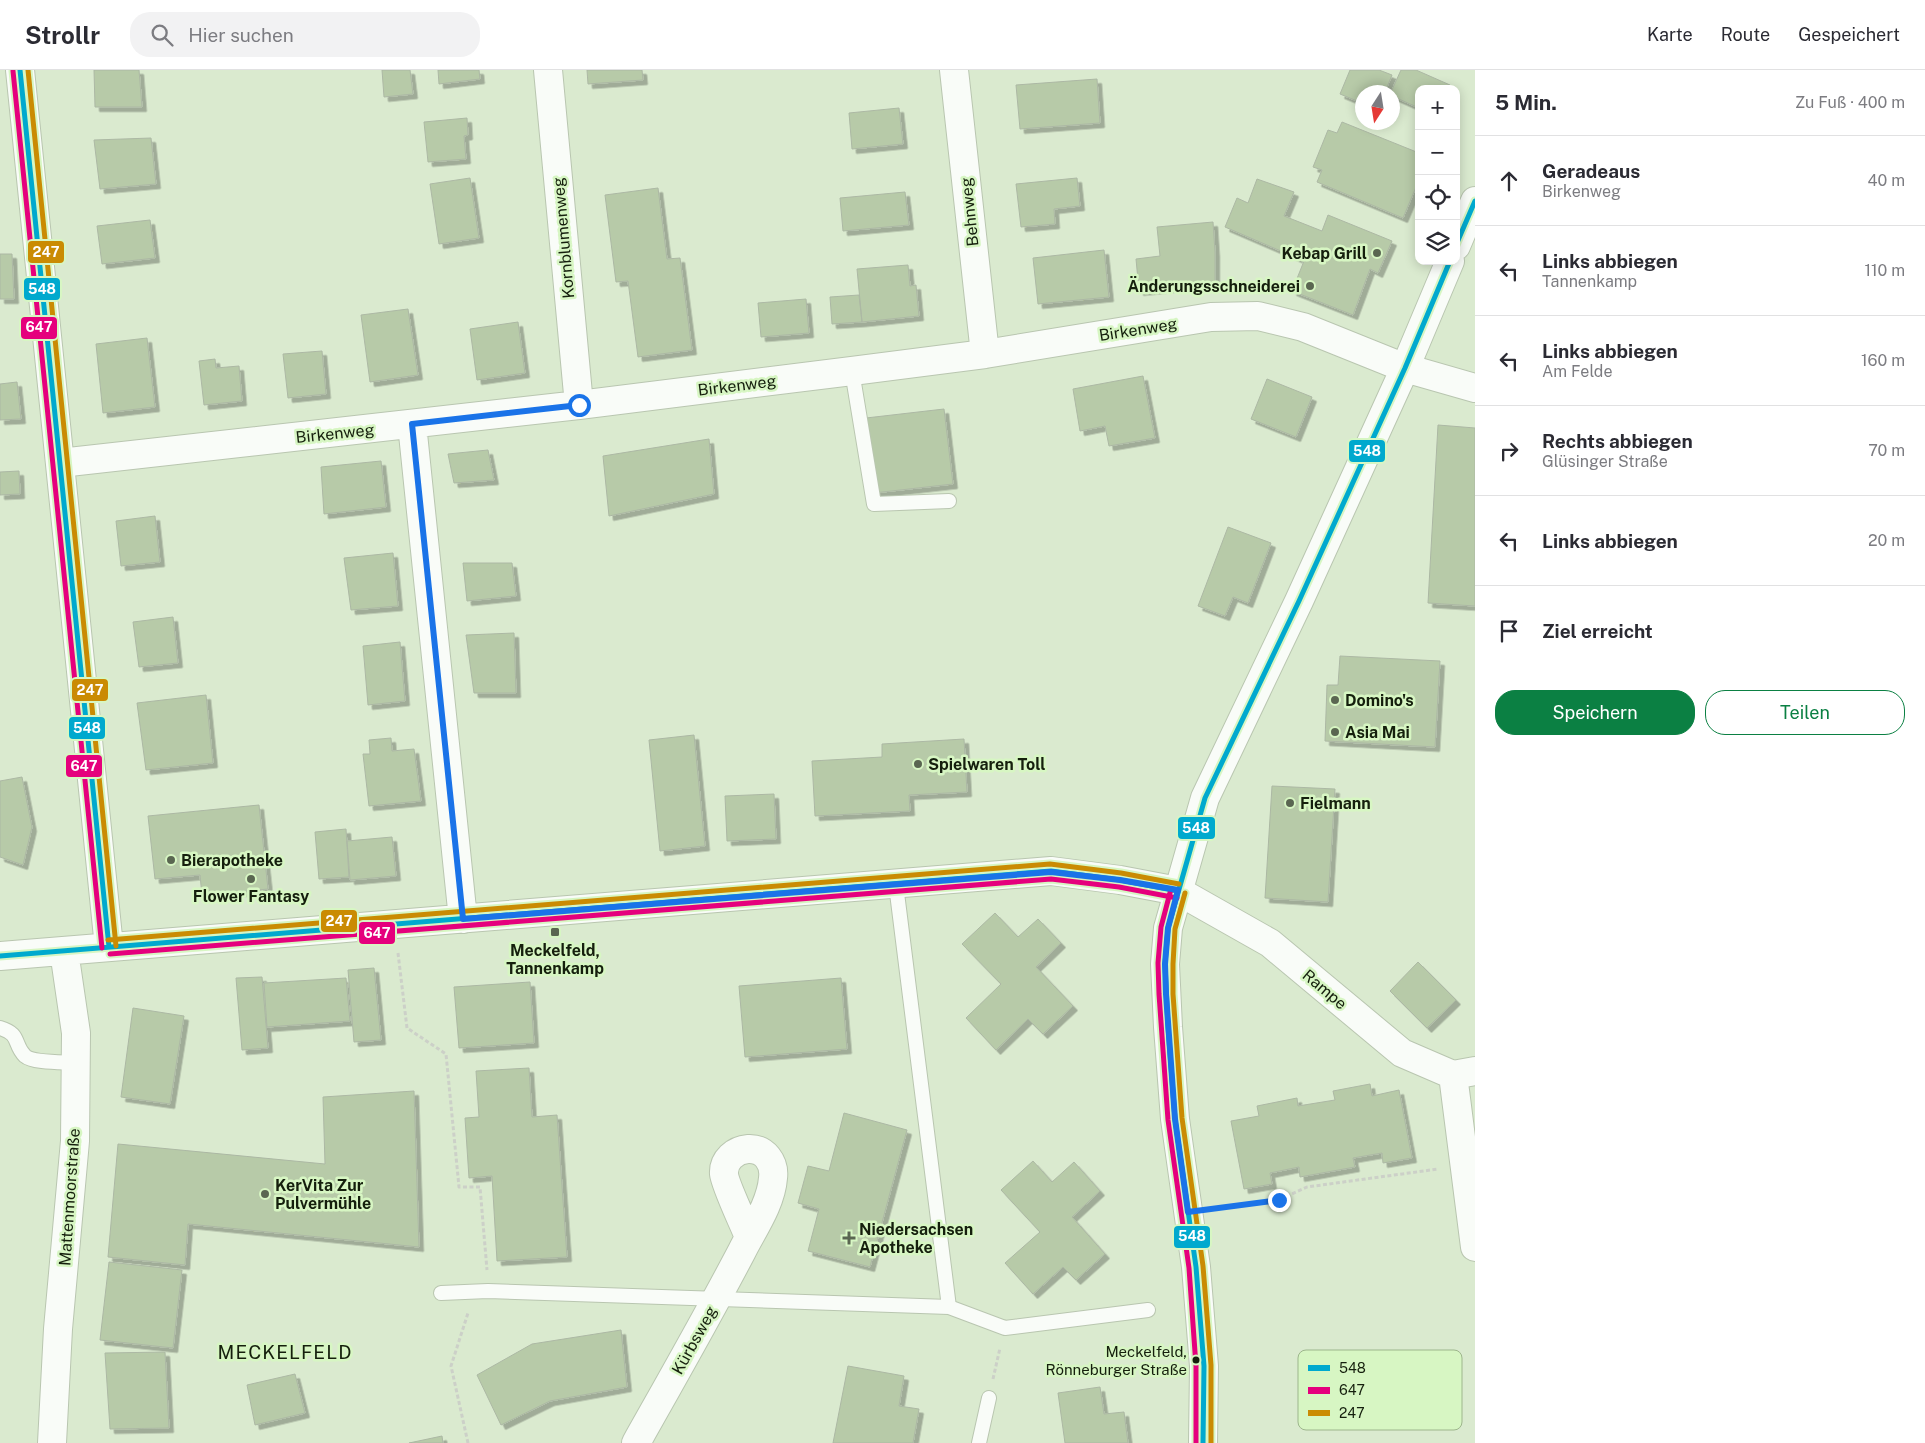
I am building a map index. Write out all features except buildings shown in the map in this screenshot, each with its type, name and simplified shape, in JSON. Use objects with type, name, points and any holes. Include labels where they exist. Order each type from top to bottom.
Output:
[{"type":"street","points":[[20,70],[109,947]]},
{"type":"street","name":"Kornblumenweg","points":[[548,70],[579,405]]},
{"type":"street","name":"Behnweg","points":[[954,70],[984,354]]},
{"type":"street","points":[[1460,237],[1475,202]]},
{"type":"street","points":[[1203,1443],[1204,1366],[1196,1267],[1175,1119],[1166,994],[1165,964],[1168,928],[1205,798],[1299,601],[1405,368],[1448,265]]},
{"type":"street","name":"Birkenweg","points":[[60,463],[579,405],[852,371],[984,354],[1211,317],[1258,316],[1303,327],[1405,368],[1475,388]]},
{"type":"street","points":[[412,424],[463,919]]},
{"type":"street","points":[[0,956],[1051,872],[1120,880],[1178,890]]},
{"type":"street","name":"Rampe","points":[[1178,890],[1270,943],[1402,1053],[1464,1073]]},
{"type":"street","name":"Mattenmoorstraße","points":[[52,1443],[58,1329],[75,1141],[76,1033],[64,951]]},
{"type":"street","points":[[1464,1073],[1466,1166],[1475,1247]]},
{"type":"street","name":"Kürbsweg","points":[[636,1443],[718,1298],[749,1237]]},
{"type":"lane","points":[[852,371],[874,504],[949,501]]},
{"type":"lane","points":[[896,885],[949,1307]]},
{"type":"lane","points":[[0,1028],[8,1030],[16,1038],[20,1049],[26,1057],[40,1061],[76,1063]]},
{"type":"lane","points":[[441,1293],[482,1291],[949,1307],[1005,1328],[1148,1310]]},
{"type":"lane","points":[[979,1443],[989,1398]]},
{"type":"path","points":[[395,924],[407,1028],[446,1054],[459,1188],[480,1187],[482,1291],[451,1366],[468,1443]]},
{"type":"path","points":[[1188,1212],[1279,1200],[1307,1186],[1466,1166]]},
{"type":"path","points":[[989,1398],[1005,1328]]},
{"type":"transit line","name":"548","points":[[20,70],[109,947]]},
{"type":"transit line","name":"247","points":[[28,70],[116,946]]},
{"type":"transit line","name":"647","points":[[13,71],[102,948]]},
{"type":"transit line","name":"548","points":[[1460,236],[1475,201]]},
{"type":"transit line","name":"548","points":[[1203,1443],[1204,1366],[1196,1267],[1175,1119],[1168,1027],[1165,964],[1168,928],[1205,798],[1299,601],[1405,368],[1448,265]]},
{"type":"transit line","name":"247","points":[[108,940],[1050,864],[1121,873],[1179,884]]},
{"type":"transit line","name":"548","points":[[0,956],[1051,871],[1120,880],[1178,891]]},
{"type":"transit line","name":"647","points":[[110,954],[1051,879],[1119,887],[1177,898]]},
{"type":"transit line","name":"647","points":[[1171,889],[1161,927],[1158,963],[1159,994],[1168,1120],[1189,1268],[1196,1366],[1196,1443]]},
{"type":"transit line","name":"247","points":[[1185,893],[1175,929],[1173,994],[1182,1118],[1203,1266],[1211,1365],[1211,1443]]},
{"type":"place","name":"Kebap Grill","points":[[1377,253]]},
{"type":"place","name":"Änderungsschneiderei","points":[[1310,286]]},
{"type":"place","name":"Domino's","points":[[1335,700]]},
{"type":"place","name":"Asia Mai","points":[[1335,732]]},
{"type":"place","name":"Spielwaren Toll","points":[[918,764]]},
{"type":"place","name":"Fielmann","points":[[1290,803]]},
{"type":"place","name":"Bierapotheke","points":[[171,860]]},
{"type":"place","name":"Flower Fantasy","points":[[251,879]]},
{"type":"place","name":"Meckelfeld, Tannenkamp","points":[[555,932]]},
{"type":"place","name":"KerVita Zur Pulvermühle","points":[[265,1194]]},
{"type":"place","name":"Niedersachsen Apotheke","points":[[849,1238]]},
{"type":"place","name":"Meckelfeld, Rönneburger Straße","points":[[1196,1360]]},
{"type":"district","name":"MECKELFELD","points":[[285,1352]]},
{"type":"route","points":[[579,405],[412,424],[463,919],[1051,872],[1120,880],[1178,890],[1168,928],[1165,964],[1175,1119],[1188,1212],[1279,1200]]}]
